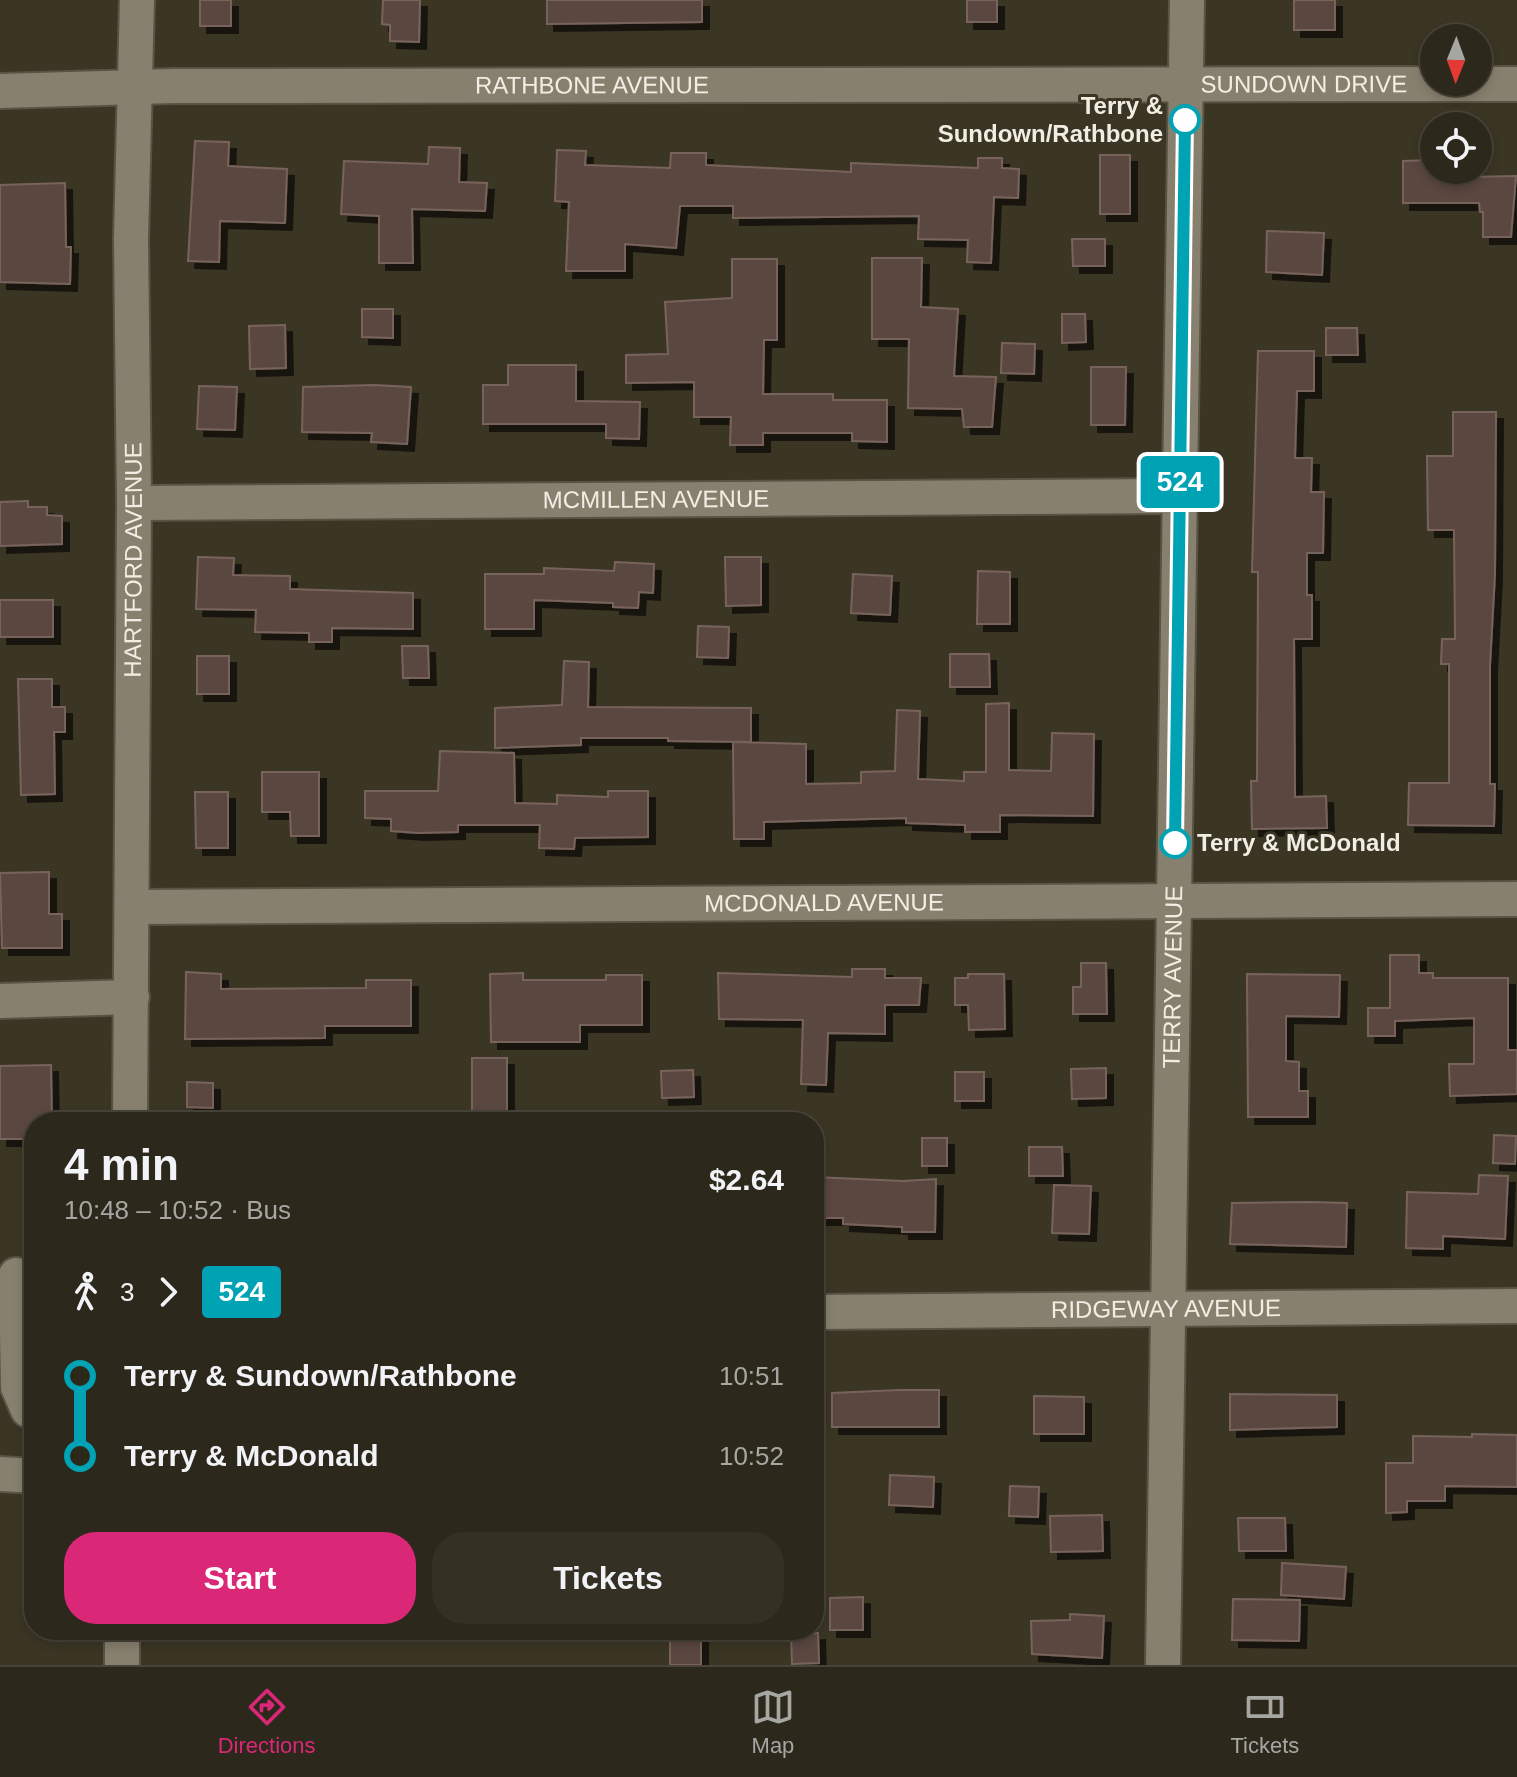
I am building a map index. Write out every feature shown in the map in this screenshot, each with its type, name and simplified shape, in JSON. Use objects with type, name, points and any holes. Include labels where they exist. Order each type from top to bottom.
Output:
[{"type":"street","name":"HARTFORD AVENUE","points":[[130,1112],[134,503],[131,239],[137,0]]},
{"type":"street","name":"TERRY AVENUE","points":[[1163,1665],[1187,0]]},
{"type":"street","name":"RATHBONE AVENUE","points":[[0,91],[136,86],[1186,84]]},
{"type":"street","name":"SUNDOWN DRIVE","points":[[1186,84],[1517,84]]},
{"type":"street","name":"MCMILLEN AVENUE","points":[[134,503],[1180,496]]},
{"type":"street","name":"MCDONALD AVENUE","points":[[132,907],[1517,899]]},
{"type":"street","points":[[0,1001],[132,997]]},
{"type":"street","points":[[17,1275],[18,1387],[24,1401]]},
{"type":"street","name":"RIDGEWAY AVENUE","points":[[824,1312],[1517,1306]]},
{"type":"street","points":[[0,1474],[24,1475]]},
{"type":"street","points":[[122,1640],[122,1665]]},
{"type":"building","points":[[200,0],[231,0],[231,26],[200,26]]},
{"type":"building","points":[[383,0],[420,0],[419,42],[390,41],[390,25],[382,24]]},
{"type":"building","points":[[547,0],[702,0],[702,22],[547,24]]},
{"type":"building","points":[[967,0],[997,0],[997,22],[967,22]]},
{"type":"building","points":[[1294,0],[1335,0],[1335,30],[1294,30]]},
{"type":"building","points":[[195,141],[229,142],[228,166],[287,169],[285,223],[220,221],[219,262],[188,261]]},
{"type":"building","points":[[429,147],[460,148],[459,182],[487,183],[485,211],[412,209],[413,263],[379,263],[379,216],[341,214],[344,161],[428,164]]},
{"type":"building","points":[[557,150],[586,151],[585,165],[670,168],[671,153],[706,153],[706,165],[851,172],[851,163],[978,168],[978,158],[1002,158],[1002,168],[1019,169],[1018,198],[994,197],[991,263],[967,262],[968,240],[918,239],[919,216],[733,218],[733,206],[680,206],[676,248],[625,244],[625,271],[566,271],[569,202],[555,201]]},
{"type":"building","points":[[1100,155],[1130,155],[1130,214],[1100,214]]},
{"type":"building","points":[[1420,160],[1420,184],[1492,184],[1492,176],[1516,176],[1511,237],[1483,237],[1483,212],[1480,212],[1479,203],[1403,203],[1403,161]]},
{"type":"building","points":[[65,183],[66,247],[71,247],[70,284],[0,282],[0,185]]},
{"type":"building","points":[[1267,231],[1324,233],[1322,275],[1266,272]]},
{"type":"building","points":[[1072,239],[1105,239],[1105,266],[1073,266]]},
{"type":"building","points":[[872,258],[922,258],[921,307],[958,309],[954,376],[996,377],[992,427],[964,427],[962,409],[908,408],[909,339],[872,339]]},
{"type":"building","points":[[732,259],[777,259],[777,340],[764,340],[763,394],[833,394],[833,400],[887,400],[887,442],[852,441],[852,433],[763,433],[763,445],[730,445],[731,417],[694,417],[694,382],[626,383],[626,355],[668,354],[665,302],[732,298]]},
{"type":"building","points":[[362,309],[393,309],[393,338],[362,337]]},
{"type":"building","points":[[1062,314],[1085,314],[1086,342],[1062,343]]},
{"type":"building","points":[[285,325],[286,368],[250,369],[249,326]]},
{"type":"building","points":[[1326,328],[1357,328],[1358,355],[1326,355]]},
{"type":"building","points":[[1002,343],[1035,344],[1034,374],[1001,373]]},
{"type":"building","points":[[1258,351],[1314,351],[1314,391],[1297,391],[1295,458],[1312,458],[1311,492],[1324,492],[1323,553],[1307,553],[1307,595],[1312,595],[1312,639],[1294,639],[1295,797],[1326,796],[1327,828],[1252,829],[1251,781],[1257,781],[1258,572],[1252,572]]},
{"type":"building","points":[[508,365],[576,365],[576,401],[640,402],[639,439],[606,438],[606,424],[483,424],[483,385],[508,385]]},
{"type":"building","points":[[1091,367],[1126,367],[1125,425],[1091,425]]},
{"type":"building","points":[[199,386],[237,387],[235,430],[197,429]]},
{"type":"building","points":[[303,387],[411,387],[407,444],[371,442],[372,433],[302,432]]},
{"type":"building","points":[[1453,412],[1496,412],[1495,574],[1490,665],[1490,784],[1495,784],[1494,826],[1408,825],[1409,783],[1449,783],[1449,664],[1441,664],[1442,639],[1455,639],[1454,530],[1428,530],[1427,456],[1453,456]]},
{"type":"building","points":[[28,501],[28,507],[47,507],[47,515],[62,516],[62,544],[0,546],[0,502]]},
{"type":"building","points":[[198,557],[234,558],[233,575],[290,576],[290,589],[413,593],[413,629],[332,628],[332,642],[309,642],[309,633],[255,632],[256,610],[196,609]]},
{"type":"building","points":[[725,557],[761,557],[761,605],[726,606]]},
{"type":"building","points":[[615,562],[654,564],[653,593],[639,592],[638,608],[613,607],[613,603],[534,600],[534,629],[485,629],[485,574],[544,574],[544,568],[614,571]]},
{"type":"building","points":[[978,571],[1010,572],[1010,624],[977,624]]},
{"type":"building","points":[[853,574],[892,576],[890,615],[851,613]]},
{"type":"building","points":[[0,600],[53,600],[53,637],[0,637]]},
{"type":"building","points":[[698,626],[729,627],[728,658],[697,657]]},
{"type":"building","points":[[402,646],[428,646],[429,678],[403,678]]},
{"type":"building","points":[[950,654],[989,654],[990,687],[950,687]]},
{"type":"building","points":[[197,656],[229,656],[229,694],[197,694]]},
{"type":"building","points":[[564,661],[589,662],[588,707],[751,708],[751,742],[581,738],[581,745],[495,748],[495,708],[562,705]]},
{"type":"building","points":[[18,679],[52,679],[52,707],[65,707],[65,732],[54,732],[55,794],[21,795]]},
{"type":"building","points":[[1009,703],[1009,770],[1051,771],[1052,733],[1094,734],[1093,816],[1000,815],[1000,832],[965,832],[965,825],[906,823],[906,818],[764,822],[764,839],[734,839],[733,742],[806,744],[806,784],[861,783],[861,772],[895,771],[897,710],[920,711],[918,779],[964,781],[964,772],[986,772],[986,704]]},
{"type":"building","points":[[440,751],[514,753],[515,803],[557,804],[557,795],[608,797],[608,791],[648,791],[648,837],[575,838],[574,849],[539,848],[540,825],[458,825],[458,832],[418,833],[391,831],[391,819],[365,818],[365,791],[438,791]]},
{"type":"building","points":[[262,772],[319,772],[319,836],[291,836],[290,812],[262,812]]},
{"type":"building","points":[[195,792],[228,792],[228,848],[196,848]]},
{"type":"building","points":[[49,872],[49,914],[62,914],[62,948],[2,948],[0,873]]},
{"type":"building","points":[[1390,955],[1419,955],[1419,973],[1433,973],[1433,978],[1508,978],[1508,1050],[1517,1050],[1517,1094],[1450,1096],[1449,1064],[1474,1064],[1474,1018],[1395,1021],[1395,1036],[1368,1036],[1368,1008],[1390,1008]]},
{"type":"building","points":[[1081,963],[1106,963],[1107,1014],[1073,1014],[1073,987],[1081,987]]},
{"type":"building","points":[[852,969],[885,969],[885,978],[921,978],[919,1005],[885,1005],[885,1034],[828,1033],[826,1085],[801,1084],[803,1020],[719,1019],[718,973],[852,977]]},
{"type":"building","points":[[186,972],[221,974],[221,989],[366,988],[366,980],[411,980],[411,1026],[325,1026],[325,1038],[185,1039]]},
{"type":"building","points":[[523,973],[523,980],[606,980],[606,975],[642,975],[642,1025],[580,1025],[580,1042],[491,1042],[490,974]]},
{"type":"building","points":[[968,974],[1004,974],[1005,1029],[969,1030],[968,1005],[955,1005],[955,978],[968,978]]},
{"type":"building","points":[[1247,974],[1340,975],[1339,1017],[1286,1016],[1286,1061],[1299,1062],[1299,1091],[1308,1091],[1308,1117],[1248,1117]]},
{"type":"building","points":[[472,1058],[507,1058],[507,1112],[472,1112]]},
{"type":"building","points":[[51,1065],[52,1112],[24,1112],[24,1139],[0,1139],[0,1066]]},
{"type":"building","points":[[1106,1068],[1106,1098],[1072,1099],[1071,1069]]},
{"type":"building","points":[[693,1070],[694,1097],[662,1098],[661,1071]]},
{"type":"building","points":[[955,1072],[984,1072],[984,1101],[955,1101]]},
{"type":"building","points":[[187,1082],[213,1083],[213,1108],[187,1107]]},
{"type":"building","points":[[1494,1135],[1516,1136],[1515,1164],[1493,1163]]},
{"type":"building","points":[[922,1138],[947,1138],[947,1166],[922,1166]]},
{"type":"building","points":[[1029,1147],[1062,1147],[1063,1176],[1029,1176]]},
{"type":"building","points":[[1479,1175],[1508,1176],[1505,1239],[1443,1236],[1443,1249],[1406,1248],[1407,1192],[1478,1194]]},
{"type":"building","points":[[824,1177],[903,1181],[936,1179],[935,1232],[902,1232],[902,1227],[843,1224],[843,1218],[824,1218]]},
{"type":"building","points":[[1054,1185],[1091,1186],[1089,1234],[1052,1233]]},
{"type":"building","points":[[1232,1203],[1347,1203],[1346,1247],[1230,1244]]},
{"type":"building","points":[[939,1390],[939,1427],[832,1427],[832,1393]]},
{"type":"building","points":[[1230,1394],[1337,1395],[1337,1427],[1230,1430]]},
{"type":"building","points":[[1034,1396],[1084,1397],[1084,1434],[1034,1434]]},
{"type":"building","points":[[1472,1434],[1517,1435],[1517,1487],[1445,1486],[1445,1501],[1407,1501],[1407,1512],[1386,1513],[1386,1463],[1413,1463],[1413,1436],[1472,1437]]},
{"type":"building","points":[[890,1475],[934,1477],[933,1507],[889,1505]]},
{"type":"building","points":[[1010,1486],[1039,1487],[1038,1517],[1009,1516]]},
{"type":"building","points":[[1102,1515],[1103,1551],[1051,1552],[1050,1516]]},
{"type":"building","points":[[1238,1518],[1285,1518],[1286,1551],[1239,1551]]},
{"type":"building","points":[[1282,1563],[1346,1567],[1344,1599],[1281,1595]]},
{"type":"building","points":[[863,1597],[863,1630],[830,1630],[830,1598]]},
{"type":"building","points":[[1233,1599],[1300,1600],[1299,1641],[1232,1640]]},
{"type":"building","points":[[1070,1614],[1104,1616],[1102,1658],[1032,1654],[1031,1621],[1070,1620]]},
{"type":"building","points":[[670,1640],[701,1640],[701,1665],[670,1665]]},
{"type":"building","points":[[791,1640],[818,1640],[819,1663],[792,1664]]},
{"type":"bus line","name":"524","points":[[1175,843],[1185,120]]},
{"type":"place","name":"Terry & Sundown/Rathbone","points":[[1185,120]]},
{"type":"place","name":"Terry & McDonald","points":[[1175,843]]}]
